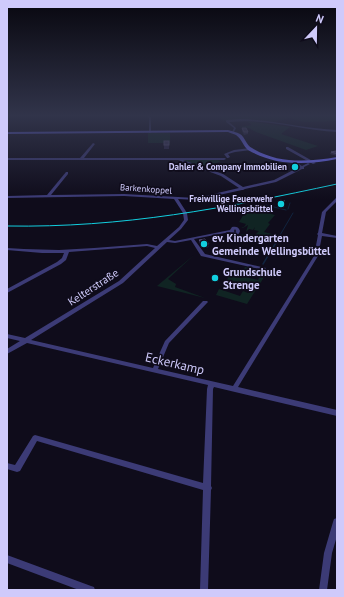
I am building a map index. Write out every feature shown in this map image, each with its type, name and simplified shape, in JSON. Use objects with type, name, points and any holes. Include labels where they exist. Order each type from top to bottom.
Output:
[{"type":"main road","points":[[244,143],[250,149],[296,164],[334,161]]},
{"type":"street","points":[[81,159],[94,144]]},
{"type":"street","points":[[287,148],[314,163]]},
{"type":"street","points":[[228,156],[226,154],[234,151],[250,149]]},
{"type":"street","points":[[7,159],[224,159]]},
{"type":"street","points":[[178,159],[222,176],[244,189]]},
{"type":"street","points":[[296,164],[303,168]]},
{"type":"street","name":"Barkenkoppel","points":[[7,197],[124,195],[196,199],[275,181],[303,168],[308,164]]},
{"type":"street","points":[[48,196],[67,173]]},
{"type":"street","name":"Kelterstraße","points":[[7,352],[121,282],[159,248],[180,228],[186,220],[176,199]]},
{"type":"street","points":[[180,206],[187,201],[196,199]]},
{"type":"street","points":[[234,389],[316,256],[324,212],[337,199]]},
{"type":"street","points":[[166,241],[175,242],[231,231]]},
{"type":"street","points":[[319,234],[337,237]]},
{"type":"street","points":[[192,239],[203,255],[264,269]]},
{"type":"street","points":[[7,249],[25,252],[67,252],[147,245],[159,248]]},
{"type":"street","points":[[7,291],[59,263],[64,259],[67,252]]},
{"type":"street","points":[[155,370],[167,342],[204,302]]},
{"type":"street","name":"Eckerkamp","points":[[7,336],[337,413]]},
{"type":"street","points":[[204,590],[210,389],[212,384]]},
{"type":"street","points":[[7,466],[17,469],[35,438],[208,488]]},
{"type":"street","points":[[323,590],[328,553],[337,522]]},
{"type":"street","points":[[7,559],[91,590]]},
{"type":"green space","points":[[286,143],[308,143],[318,146],[306,150]]},
{"type":"green space","points":[[214,159],[221,161],[206,168],[183,160]]},
{"type":"green space","points":[[264,207],[271,208],[266,208],[264,212],[275,215],[268,223],[270,224],[264,232],[276,235],[273,241],[270,240],[271,237],[263,235],[258,242],[241,238],[242,236],[240,234],[249,235],[244,233],[255,235],[259,231],[254,230],[255,227],[253,230],[249,229],[246,232],[248,225],[241,228],[246,224],[239,222],[244,214]]},
{"type":"green space","points":[[194,255],[168,279],[176,284],[175,287],[205,298],[157,286]]},
{"type":"green space","points":[[245,267],[263,272],[264,270],[268,271],[247,304],[216,295],[219,289],[240,296],[243,291],[248,293],[256,289],[226,282],[228,275],[235,277],[236,275],[258,280],[261,273],[244,269]]},
{"type":"building","points":[[164,143],[169,143],[169,145],[164,145]]},
{"type":"building","points":[[280,200],[285,201],[282,204],[278,203]]},
{"type":"building","points":[[205,239],[209,244],[204,245],[199,240]]},
{"type":"waterway","points":[[288,209],[290,203]]},
{"type":"waterway","points":[[266,205],[286,210]]},
{"type":"waterway","points":[[276,242],[293,213]]},
{"type":"waterway","points":[[263,264],[277,241]]},
{"type":"tram line","points":[[7,226],[92,224],[174,215],[337,184]]},
{"type":"place","name":"Dahler & Company Immobilien","points":[[295,167]]},
{"type":"place","name":"Freiwillige Feuerwehr Wellingsbüttel","points":[[281,204]]},
{"type":"place","name":"ev. Kindergarten Gemeinde Wellingsbüttel","points":[[204,244]]},
{"type":"place","name":"Grundschule Strenge","points":[[215,278]]}]
